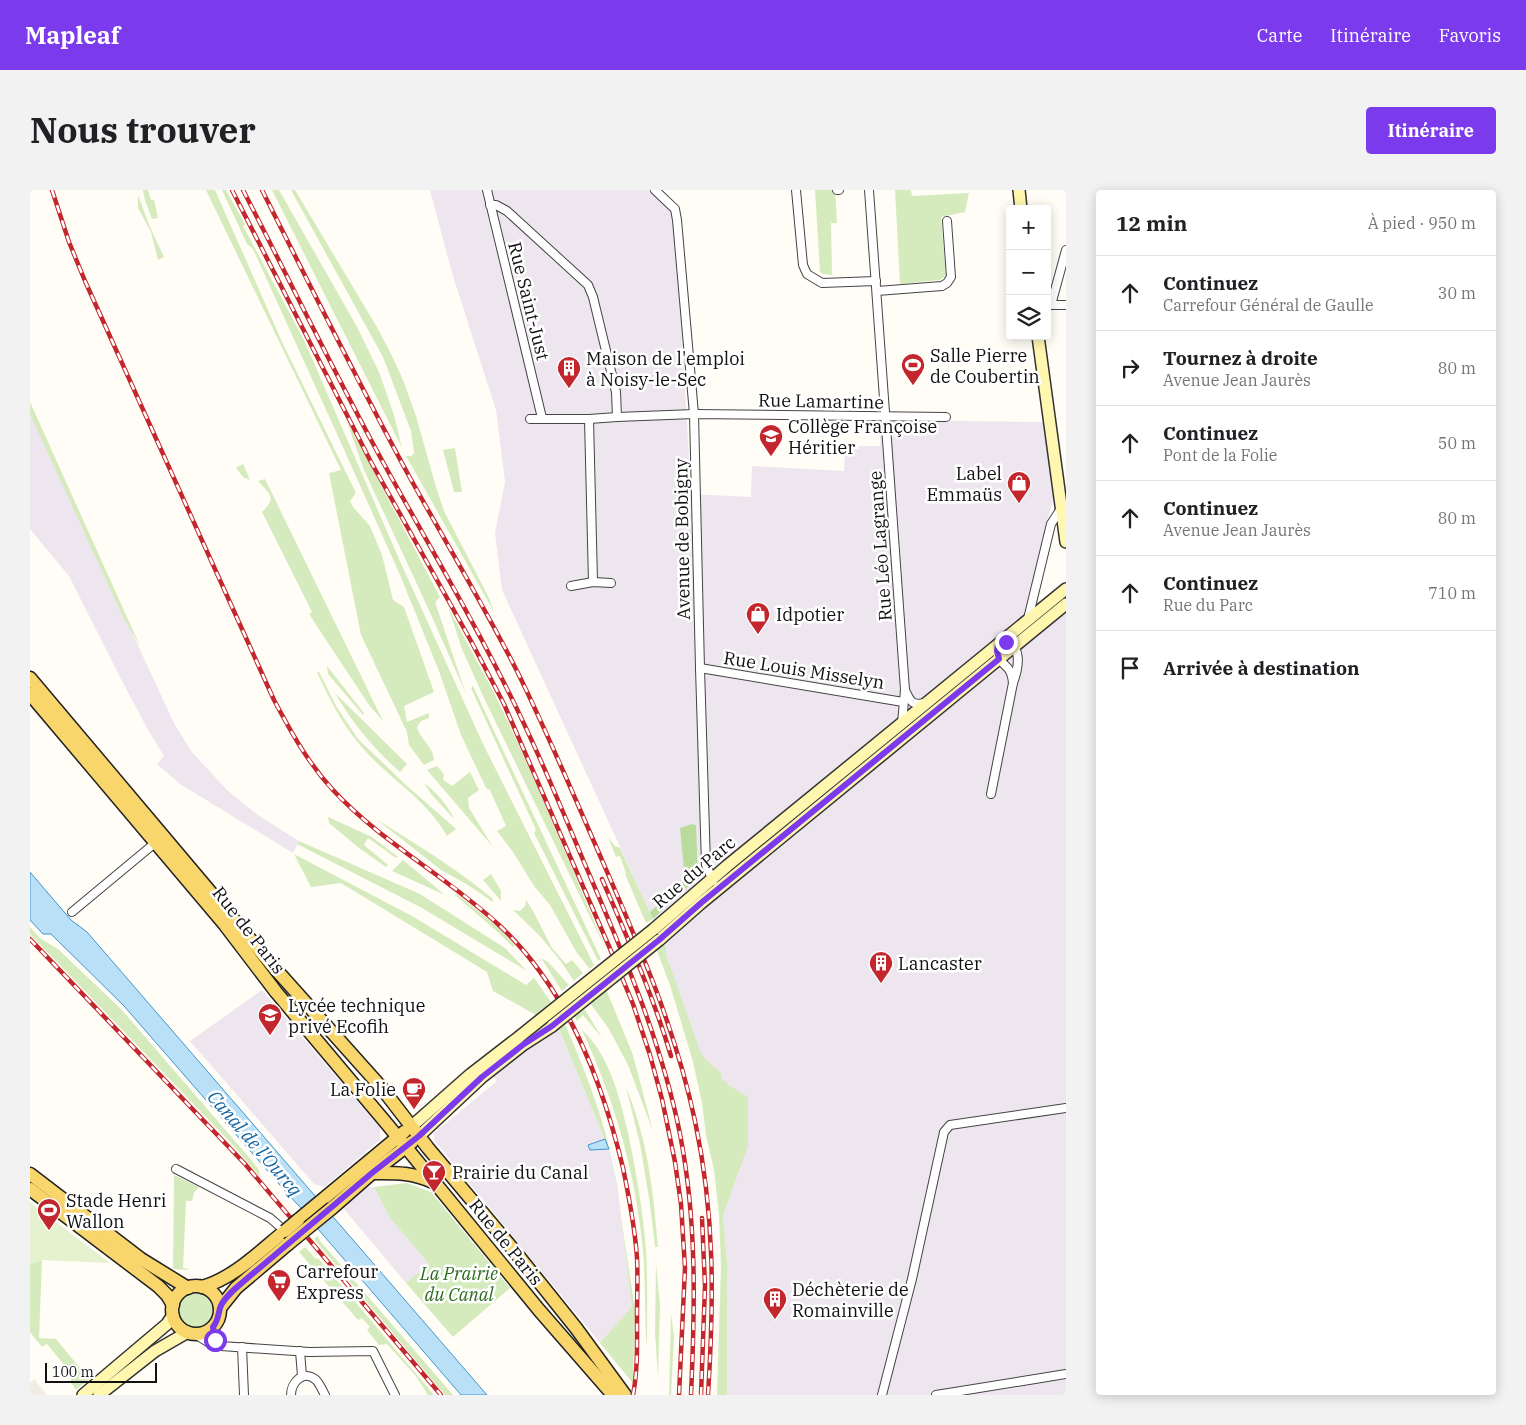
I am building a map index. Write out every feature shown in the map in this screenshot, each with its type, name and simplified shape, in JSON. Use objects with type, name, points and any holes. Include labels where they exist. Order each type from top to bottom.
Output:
[{"type":"main road","points":[[1019,190],[1021,205]]},
{"type":"main road","points":[[1039,340],[1066,542]]},
{"type":"main road","name":"Rue du Parc","points":[[416,1131],[472,1074],[521,1041],[711,879],[1028,619],[1066,590]]},
{"type":"main road","name":"Rue du Parc","points":[[521,1041],[552,1026],[659,940],[701,903],[1003,662],[1015,647],[1066,604]]},
{"type":"main road","name":"Rue de Paris","points":[[30,678],[270,964],[354,1056],[576,1328],[625,1395]]},
{"type":"main road","name":"Rue de Paris","points":[[30,694],[225,925],[276,992],[539,1310],[613,1395]]},
{"type":"main road","points":[[220,1308],[236,1288],[288,1244],[328,1204],[416,1131]]},
{"type":"main road","points":[[83,1395],[167,1324],[178,1294],[188,1288],[210,1285],[230,1274],[285,1230],[328,1204],[372,1173],[402,1143]]},
{"type":"main road","points":[[372,1173],[407,1174],[435,1183]]},
{"type":"main road","points":[[30,1174],[141,1259],[188,1288]]},
{"type":"main road","points":[[30,1189],[158,1286],[167,1295],[177,1324],[192,1333]]},
{"type":"main road","points":[[99,1395],[155,1350],[192,1333],[203,1333],[213,1327],[219,1318],[220,1308],[216,1296],[210,1290],[202,1287]]},
{"type":"street","name":"Rue Saint-Just","points":[[486,190],[542,418]]},
{"type":"street","name":"Avenue de Bobigny","points":[[655,190],[675,209],[678,220],[694,414],[706,865],[711,879],[719,889]]},
{"type":"street","points":[[666,200],[669,190]]},
{"type":"street","points":[[796,190],[803,265],[807,274],[822,283],[876,281]]},
{"type":"street","name":"Rue Léo Lagrange","points":[[869,190],[905,690],[902,723]]},
{"type":"street","points":[[490,205],[496,205],[507,211],[588,285],[593,297],[616,392],[617,417]]},
{"type":"street","points":[[877,291],[942,286],[947,283],[951,277],[947,221]]},
{"type":"street","points":[[1051,299],[1066,250]]},
{"type":"street","points":[[1051,305],[1066,306]]},
{"type":"street","points":[[530,419],[588,419],[694,414]]},
{"type":"street","name":"Rue Lamartine","points":[[694,414],[946,417]]},
{"type":"street","points":[[588,419],[592,582]]},
{"type":"street","points":[[1028,619],[1051,524],[1062,507]]},
{"type":"street","points":[[571,586],[592,582],[611,583]]},
{"type":"street","points":[[991,794],[1017,673],[1018,661],[1015,647],[1006,642],[998,644],[997,651],[1013,675],[1014,682]]},
{"type":"street","points":[[1003,662],[1015,665],[1018,661]]},
{"type":"street","name":"Rue Louis Misselyn","points":[[700,668],[903,702]]},
{"type":"street","points":[[905,690],[908,698],[913,703],[918,705],[927,702]]},
{"type":"street","points":[[72,912],[155,843]]},
{"type":"street","points":[[882,1395],[912,1279],[944,1132],[950,1126],[1066,1108]]},
{"type":"street","points":[[176,1169],[270,1218],[285,1230]]},
{"type":"street","points":[[213,1327],[214,1337],[221,1346]]},
{"type":"street","points":[[192,1333],[211,1344],[221,1346],[300,1351],[373,1351],[395,1395]]},
{"type":"street","points":[[242,1347],[244,1395]]},
{"type":"street","points":[[300,1351],[302,1376]]},
{"type":"street","points":[[936,1395],[1066,1374]]},
{"type":"street","points":[[291,1395],[294,1383],[302,1376],[316,1379],[325,1395]]},
{"type":"shaded area","points":[[430,190],[651,190],[675,211],[691,494],[751,497],[752,466],[844,471],[845,448],[858,449],[859,446],[880,446],[880,420],[1044,422],[1054,495],[1026,612],[1060,617],[1066,612],[1066,1395],[718,1395],[727,1262],[705,1068],[666,954],[666,947],[502,590],[495,533],[505,482],[496,410],[452,273]]},
{"type":"shaded area","points":[[30,403],[174,723],[191,751],[228,791],[258,815],[299,841],[293,853],[180,784],[157,764],[164,756],[121,679],[69,576],[30,529]]},
{"type":"shaded area","points":[[262,990],[380,1128],[380,1140],[324,1187],[314,1184],[190,1041]]},
{"type":"shaded area","points":[[559,1029],[610,1152],[617,1183],[632,1307],[628,1377],[434,1140],[434,1133],[497,1081],[492,1074],[516,1056]]},
{"type":"shaded area","points":[[374,1187],[390,1218],[429,1264],[406,1283],[343,1208],[366,1188]]},
{"type":"shaded area","points":[[34,1379],[45,1395],[32,1395],[30,1383]]},
{"type":"green space","points":[[143,190],[148,190],[151,200],[154,200],[158,218],[152,219]]},
{"type":"green space","points":[[206,190],[215,190],[283,344],[356,493],[350,501],[370,526],[382,555],[393,600],[404,607],[434,692],[404,706],[407,722],[429,713],[429,718],[421,721],[417,727],[431,750],[434,760],[424,765],[409,745],[407,732],[361,635],[329,473],[341,470]]},
{"type":"green space","points":[[222,190],[226,190],[245,224],[243,226],[304,340],[399,559],[484,746],[594,965],[590,969],[577,953],[550,905],[534,886],[513,852],[497,831],[506,826],[490,790],[486,788],[461,735],[439,671],[400,575],[253,249],[247,244]]},
{"type":"green space","points":[[272,190],[279,190],[356,325],[379,372],[394,415],[402,448]]},
{"type":"green space","points":[[291,190],[295,190],[378,329],[392,356],[416,416],[444,511],[489,598],[494,612],[406,456],[411,456],[414,453],[411,431],[383,357]]},
{"type":"green space","points":[[815,190],[835,190],[837,223],[831,223],[832,275],[820,272]]},
{"type":"green space","points":[[895,190],[911,190],[912,196],[969,193],[965,212],[941,217],[946,276],[939,280],[900,284]]},
{"type":"green space","points":[[138,195],[164,257],[158,260],[151,232],[138,208]]},
{"type":"green space","points":[[30,402],[140,646],[123,617],[30,414]]},
{"type":"green space","points":[[346,419],[440,597],[436,601],[436,605],[466,694],[364,470]]},
{"type":"green space","points":[[455,448],[462,492],[454,492],[443,450]]},
{"type":"green space","points":[[243,464],[250,480],[243,477],[236,468]]},
{"type":"green space","points":[[265,479],[383,721],[369,705],[309,614],[312,612],[262,512],[271,499],[268,492],[258,481]]},
{"type":"green space","points":[[448,607],[509,723],[539,789],[609,956],[483,696],[462,649]]},
{"type":"green space","points":[[327,666],[364,713],[363,715],[328,674]]},
{"type":"green space","points":[[317,672],[319,672],[336,706],[358,739],[456,829],[447,836],[440,824],[422,803],[361,747],[340,717]]},
{"type":"green space","points":[[473,686],[601,959],[598,961],[534,833],[536,830],[471,688]]},
{"type":"green space","points":[[335,693],[407,764],[400,772],[364,735]]},
{"type":"green space","points":[[437,766],[444,774],[443,780],[452,786],[470,772],[479,790],[468,798],[469,808],[493,847],[427,770]]},
{"type":"green space","points":[[424,783],[441,799],[454,819],[431,794]]},
{"type":"green space","points":[[328,817],[372,837],[398,857],[396,858],[368,838],[364,845],[388,865],[386,867],[329,823]]},
{"type":"green space","points":[[376,819],[450,867],[493,899],[493,902],[441,870]]},
{"type":"green space","points":[[692,824],[696,825],[698,877],[653,919],[650,912],[685,880],[680,828]]},
{"type":"green space","points":[[608,837],[615,846],[620,848],[653,919],[646,923],[625,874],[620,856],[616,857]]},
{"type":"green space","points":[[299,841],[420,894],[505,948],[527,971],[422,908],[297,844]]},
{"type":"green space","points":[[294,854],[412,916],[526,985],[534,978],[551,1002],[536,1015],[493,991],[487,972],[341,883],[311,887]]},
{"type":"green space","points":[[403,860],[445,895],[392,871]]},
{"type":"green space","points":[[491,874],[501,891],[501,901],[483,880]]},
{"type":"green space","points":[[457,894],[499,928],[515,945],[513,947],[455,895]]},
{"type":"green space","points":[[526,900],[552,948],[566,964],[572,960],[583,973],[574,981],[540,936],[513,910],[520,911],[525,906]]},
{"type":"green space","points":[[30,927],[41,939],[58,949],[122,1010],[253,1162],[259,1170],[260,1177],[232,1144],[30,934]]},
{"type":"green space","points":[[664,943],[666,954],[700,1051],[706,1060],[721,1073],[721,1078],[748,1097],[748,1146],[723,1215],[727,1262],[727,1395],[717,1395],[721,1266],[719,1215],[714,1170],[693,1062],[670,985],[656,948]]},
{"type":"green space","points":[[541,958],[548,962],[569,985],[562,991]]},
{"type":"green space","points":[[606,989],[633,1055],[653,1131],[628,1065],[609,1029],[590,1003]]},
{"type":"green space","points":[[584,1008],[602,1038],[583,1015],[577,1021],[574,1015]]},
{"type":"green space","points":[[565,1024],[590,1087],[610,1152],[559,1029]]},
{"type":"green space","points":[[582,1030],[600,1052],[612,1077],[631,1147],[646,1250],[647,1349],[643,1250],[635,1192],[614,1110]]},
{"type":"green space","points":[[626,1087],[640,1127],[648,1166],[658,1247],[655,1247],[640,1144]]},
{"type":"green space","points":[[174,1175],[199,1187],[194,1193],[192,1201],[186,1201],[183,1268],[188,1270],[173,1269]]},
{"type":"green space","name":"La Prairie du Canal","points":[[407,1183],[431,1192],[510,1288],[453,1337],[406,1283],[429,1264],[390,1218],[374,1187]]},
{"type":"green space","name":"Stade Henri Wallon","points":[[30,1202],[110,1263],[42,1260],[30,1264]]},
{"type":"green space","points":[[621,1217],[635,1309],[633,1383],[600,1343],[632,1307]]},
{"type":"green space","points":[[318,1236],[320,1241],[453,1395],[445,1395],[314,1239]]},
{"type":"green space","points":[[305,1247],[316,1259],[318,1258],[434,1395],[428,1395],[416,1376],[387,1344],[379,1345],[367,1330],[370,1327],[362,1318],[358,1320],[299,1252]]},
{"type":"green space","points":[[42,1260],[39,1338],[56,1339],[89,1379],[76,1390],[70,1381],[74,1377],[47,1344],[42,1347],[30,1332],[30,1264]]},
{"type":"green space","points":[[656,1264],[660,1305],[658,1377],[655,1333]]},
{"type":"green space","points":[[197,1292],[210,1297],[215,1310],[210,1323],[197,1328],[184,1323],[179,1310],[184,1297]]},
{"type":"green space","points":[[671,1313],[674,1337],[671,1395],[669,1395]]},
{"type":"water","name":"Canal de l'Ourcq","points":[[30,872],[71,920],[87,932],[487,1395],[461,1395],[311,1219],[124,1006],[51,934],[43,934],[30,920]]},
{"type":"water","points":[[605,1139],[609,1149],[590,1150],[588,1145]]},
{"type":"railway","points":[[52,190],[69,242],[85,281],[274,700],[301,747],[324,780],[352,809],[372,827],[480,908],[524,951],[545,978],[579,1038],[593,1069],[604,1102],[623,1168],[630,1201],[637,1258],[637,1356],[633,1395]]},
{"type":"railway","points":[[232,190],[371,462],[504,704],[633,1004],[662,1099],[675,1162],[681,1204],[685,1268],[679,1395]]},
{"type":"railway","points":[[243,190],[330,362],[473,623],[512,700],[554,792],[639,996],[672,1099],[686,1167],[692,1231],[694,1296],[691,1395]]},
{"type":"railway","points":[[262,190],[390,441],[517,671],[625,912],[665,1014],[695,1121],[706,1190],[712,1291],[708,1395]]},
{"type":"railway","points":[[602,879],[648,988],[671,1056]]},
{"type":"railway","points":[[30,939],[245,1164],[441,1395]]},
{"type":"railway","points":[[701,1395],[705,1286],[702,1218]]},
{"type":"place","name":"Salle Pierre de Coubertin","points":[[913,386]]},
{"type":"place","name":"Maison de l'emploi à Noisy-le-Sec","points":[[569,389]]},
{"type":"place","name":"Collège Françoise Héritier","points":[[771,457]]},
{"type":"place","name":"Label Emmaüs","points":[[1019,504]]},
{"type":"place","name":"Idpotier","points":[[758,635]]},
{"type":"place","name":"Lancaster","points":[[881,984]]},
{"type":"place","name":"Lycée technique privé Ecofih","points":[[270,1036]]},
{"type":"place","name":"La Folie","points":[[414,1110]]},
{"type":"place","name":"Prairie du Canal","points":[[434,1193]]},
{"type":"place","name":"Stade Henri Wallon","points":[[49,1231]]},
{"type":"place","name":"Carrefour Express","points":[[279,1302]]},
{"type":"place","name":"Déchèterie de Romainville","points":[[775,1320]]},
{"type":"route","points":[[215,1340],[213,1327],[219,1318],[220,1308],[236,1288],[372,1173],[419,1136],[482,1077],[524,1044],[552,1026],[659,940],[701,903],[999,659],[998,644],[1006,642]]}]
